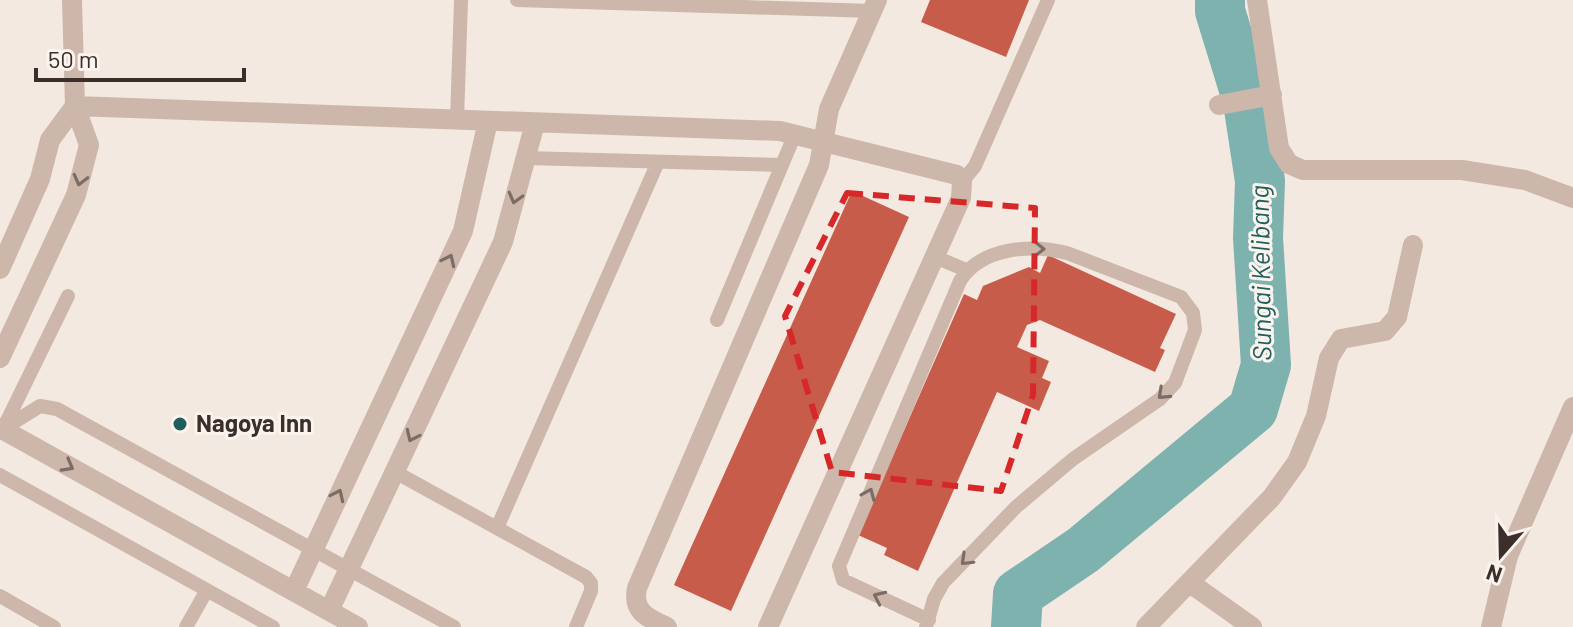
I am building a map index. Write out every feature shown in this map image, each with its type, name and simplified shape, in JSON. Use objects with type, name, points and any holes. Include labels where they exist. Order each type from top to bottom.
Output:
[{"type":"street","points":[[0,358],[76,195],[89,145],[75,106],[72,0]]},
{"type":"street","points":[[1257,0],[1279,148],[1289,164],[1303,170],[1462,170],[1525,180],[1573,198]]},
{"type":"street","points":[[667,627],[650,619],[637,607],[637,588],[819,165],[829,109],[875,6]]},
{"type":"street","points":[[1219,105],[1272,95]]},
{"type":"street","points":[[75,106],[795,134],[948,171],[962,182],[961,198],[768,627]]},
{"type":"street","points":[[0,269],[40,179],[50,140],[75,106]]},
{"type":"street","points":[[294,591],[463,231],[488,121]]},
{"type":"street","points":[[329,611],[503,242],[535,123]]},
{"type":"street","points":[[1146,627],[1272,497],[1297,462],[1316,416],[1329,358],[1341,339],[1385,331],[1397,317],[1413,245]]},
{"type":"street","points":[[1491,627],[1508,556],[1573,407]]},
{"type":"street","points":[[1,428],[358,627]]},
{"type":"street","points":[[1190,583],[1252,627]]},
{"type":"lane","points":[[457,120],[461,0]]},
{"type":"lane","points":[[517,0],[875,6]]},
{"type":"lane","points":[[962,182],[975,166],[1048,0]]},
{"type":"lane","points":[[717,320],[795,134]]},
{"type":"lane","points":[[526,158],[782,165]]},
{"type":"lane","points":[[497,528],[658,162]]},
{"type":"lane","points":[[1047,248],[1181,297],[1193,313],[1195,330],[1175,383],[1160,399],[1073,459],[1016,507],[943,583],[934,599],[927,623],[843,580],[839,566],[966,270],[982,260],[1013,249],[1047,248]]},
{"type":"lane","points":[[935,257],[966,270]]},
{"type":"lane","points":[[1,428],[68,296]]},
{"type":"lane","points":[[1,428],[40,406],[57,409],[454,627]]},
{"type":"lane","points":[[395,472],[586,577],[591,583],[591,591],[576,627]]},
{"type":"lane","points":[[0,475],[273,627]]},
{"type":"lane","points":[[186,627],[207,590]]},
{"type":"lane","points":[[0,596],[54,627]]},
{"type":"highlighted area","points":[[847,193],[1035,208],[1033,395],[1001,491],[832,472],[785,316]]},
{"type":"building","points":[[930,0],[1029,0],[1006,57],[921,22]]},
{"type":"building","points":[[852,191],[909,217],[731,611],[674,585]]},
{"type":"building","points":[[1048,255],[1176,314],[1160,348],[1165,350],[1155,372],[1040,320],[1027,325],[1017,347],[1049,361],[1042,378],[1051,382],[1039,411],[997,392],[918,571],[884,555],[887,548],[858,535],[964,294],[977,300],[983,286],[1029,267],[1040,273]]},
{"type":"waterway","name":"Sungai Kelibang","points":[[1016,627],[1018,594],[1083,550],[1253,409],[1266,365],[1258,238],[1260,181],[1248,102],[1220,11],[1220,0]]},
{"type":"place","name":"Nagoya Inn","points":[[180,424]]}]
